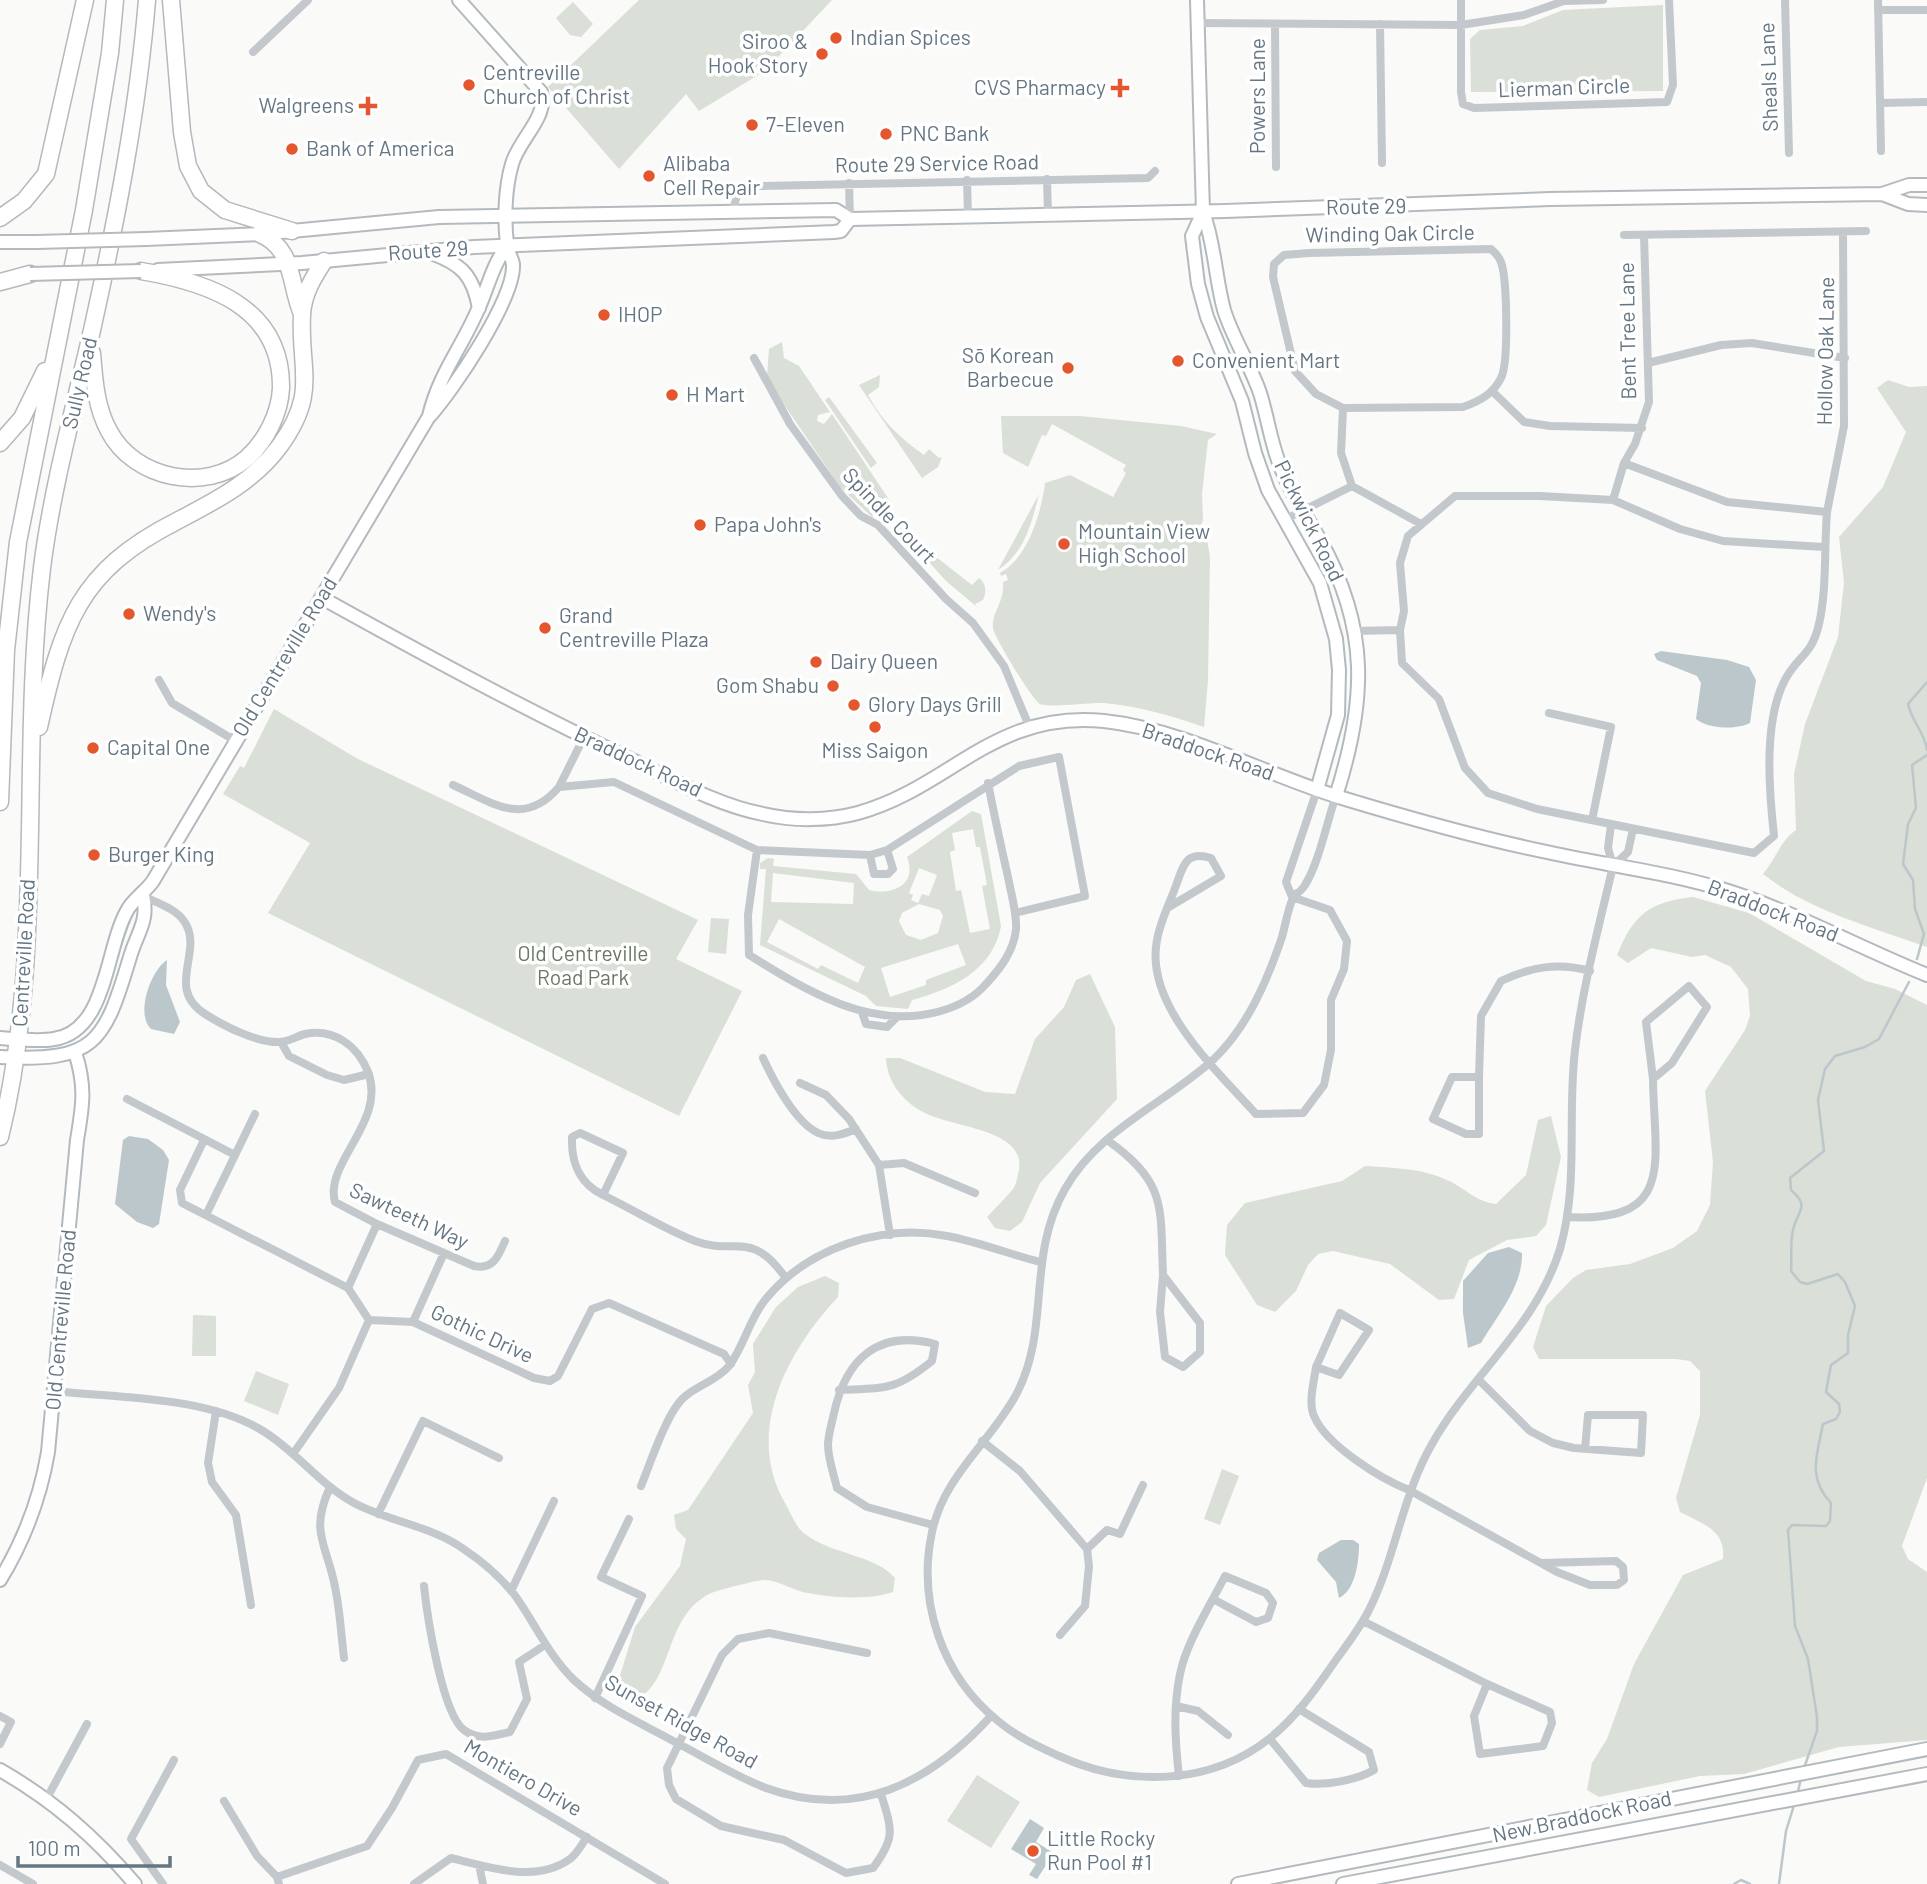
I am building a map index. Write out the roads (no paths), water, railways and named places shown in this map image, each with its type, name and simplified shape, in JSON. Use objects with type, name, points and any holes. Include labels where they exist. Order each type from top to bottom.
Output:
[{"type":"highway","points":[[0,218],[24,201],[46,174],[85,0]]},
{"type":"highway","name":"Sully Road","points":[[1,755],[6,650],[18,542],[62,326],[96,137],[115,0]]},
{"type":"highway","name":"Sully Road","points":[[31,767],[34,667],[47,533],[93,327],[131,127],[147,0]]},
{"type":"highway","points":[[171,0],[182,132],[188,166],[201,191],[225,210],[292,231]]},
{"type":"highway","points":[[260,234],[274,242],[289,264],[295,297],[302,314]]},
{"type":"highway","points":[[31,767],[58,650],[76,611],[96,578],[128,550],[158,530],[239,487],[280,446],[298,414],[306,382],[302,314],[309,284],[324,261]]},
{"type":"highway","points":[[93,327],[94,377],[102,415],[109,432],[132,457],[157,472],[188,479],[216,475],[246,460],[256,449],[272,423],[281,392],[279,362],[269,335],[251,313],[221,294],[176,278],[141,271]]},
{"type":"highway","points":[[0,282],[30,274]]},
{"type":"highway","points":[[0,443],[22,418],[38,387],[62,326]]},
{"type":"highway","points":[[0,802],[1,755]]},
{"type":"highway","name":"Centreville Road","points":[[0,1138],[19,1039],[25,960],[31,767]]},
{"type":"street","points":[[253,52],[308,0]]},
{"type":"street","points":[[459,0],[542,97],[541,115],[527,131],[512,162],[507,216]]},
{"type":"street","name":"Pickwick Road","points":[[1197,0],[1203,212],[1212,235],[1216,277],[1228,320],[1260,394],[1279,462],[1339,578],[1357,647],[1358,714],[1336,796]]},
{"type":"street","name":"Lierman Circle","points":[[1461,0],[1461,92],[1463,104],[1474,108],[1667,102],[1673,85],[1669,0]]},
{"type":"street","points":[[1198,23],[1461,25],[1524,15],[1564,0],[1603,0]]},
{"type":"street","name":"Sheals Lane","points":[[1785,0],[1789,153]]},
{"type":"street","points":[[1881,151],[1878,5],[1927,10]]},
{"type":"street","points":[[1380,24],[1382,163]]},
{"type":"street","name":"Powers Lane","points":[[1275,25],[1276,167]]},
{"type":"street","points":[[1880,103],[1927,102]]},
{"type":"street","name":"Route 29 Service Road","points":[[734,212],[734,198],[747,188],[967,180],[1147,178],[1155,171]]},
{"type":"street","points":[[1047,179],[1048,215]]},
{"type":"street","points":[[967,180],[968,216]]},
{"type":"street","points":[[849,183],[850,219]]},
{"type":"street","name":"Route 29","points":[[0,242],[260,234],[439,217],[836,211],[850,219],[1203,212],[1543,200],[1882,194],[1909,185],[1927,185]]},
{"type":"street","name":"Route 29","points":[[1882,194],[1908,204],[1927,205]]},
{"type":"street","name":"Pickwick Road","points":[[1203,212],[1192,236],[1198,284],[1207,317],[1242,401],[1261,472],[1284,520],[1320,583],[1332,615],[1339,654],[1338,715],[1317,790]]},
{"type":"street","name":"Old Centreville Road","points":[[0,1038],[58,1039],[70,1035],[86,1022],[95,1005],[129,907],[143,896],[428,418],[451,393],[504,295],[513,264],[507,246],[507,216]]},
{"type":"street","name":"Route 29","points":[[0,274],[289,264],[425,250],[834,232],[841,231],[850,219]]},
{"type":"street","points":[[1624,236],[1866,231]]},
{"type":"street","name":"Hollow Oak Lane","points":[[1633,829],[1754,853],[1774,836],[1769,785],[1775,704],[1787,676],[1809,652],[1819,623],[1827,512],[1844,426],[1843,232]]},
{"type":"street","name":"Bent Tree Lane","points":[[1613,500],[1624,463],[1642,428],[1649,402],[1644,235]]},
{"type":"street","name":"Old Centreville Road","points":[[428,418],[438,382],[479,308],[494,264],[507,246]]},
{"type":"street","name":"Winding Oak Circle","points":[[1343,408],[1316,394],[1296,370],[1273,277],[1274,264],[1284,255],[1491,249],[1503,265],[1507,360],[1502,377],[1492,391]]},
{"type":"street","points":[[425,250],[460,265],[469,275],[479,308]]},
{"type":"street","points":[[1648,363],[1721,345],[1752,343],[1845,358]]},
{"type":"street","name":"Spindle Court","points":[[754,358],[790,424],[842,496],[861,516],[878,525],[946,599],[973,623],[1004,666],[1029,726]]},
{"type":"street","points":[[1421,524],[1352,486],[1341,453],[1343,408],[1463,407],[1480,401],[1492,391],[1524,422],[1550,426],[1642,428]]},
{"type":"street","points":[[1624,463],[1727,502],[1827,512]]},
{"type":"street","points":[[1284,520],[1352,486]]},
{"type":"street","points":[[1613,866],[1628,852],[1633,829],[1537,809],[1488,793],[1465,768],[1439,699],[1402,663],[1400,630],[1404,611],[1400,563],[1408,536],[1455,496],[1539,496],[1613,500],[1680,529],[1723,541],[1824,547]]},
{"type":"street","name":"Braddock Road","points":[[322,598],[465,677],[583,737],[739,808],[766,815],[819,819],[857,813],[886,803],[981,747],[1029,726],[1086,720],[1135,726],[1177,738],[1336,796],[1487,838],[1702,884],[1755,900],[1927,975]]},
{"type":"street","points":[[1354,631],[1400,630]]},
{"type":"street","points":[[159,680],[173,702],[234,740]]},
{"type":"street","points":[[1549,713],[1611,727],[1592,820]]},
{"type":"street","points":[[453,785],[506,809],[528,810],[547,801],[559,787],[583,737]]},
{"type":"street","points":[[559,787],[614,782],[757,850],[870,856],[887,850],[988,783],[1019,766],[1059,757],[1085,896],[1016,913]]},
{"type":"street","points":[[757,850],[748,915],[748,955],[791,980],[862,1012],[896,1018],[958,1006],[981,990],[999,971],[1013,944],[1016,913],[988,783]]},
{"type":"street","points":[[1169,907],[1221,876],[1211,858],[1192,856],[1184,861],[1156,945],[1156,970],[1166,999],[1195,1047],[1256,1114],[1303,1113],[1324,1084],[1331,1050],[1331,1000],[1344,969],[1347,941],[1330,910],[1292,897],[1286,882],[1317,790]]},
{"type":"street","points":[[1336,796],[1306,883],[1292,897],[1264,986],[1249,1014],[1210,1063],[1107,1140],[1082,1164],[1065,1188],[1049,1223],[1040,1262],[1037,1314],[1030,1359],[1016,1394],[951,1482],[933,1525],[927,1578],[934,1623],[951,1666],[991,1716],[1025,1740],[1095,1770],[1142,1779],[1212,1770],[1233,1761],[1270,1738],[1299,1709],[1363,1621],[1389,1559],[1409,1490],[1444,1424],[1507,1345],[1536,1303],[1556,1261],[1567,1217],[1572,1173],[1575,1047],[1613,866],[1608,848],[1611,825]]},
{"type":"street","points":[[870,856],[874,874],[888,874],[893,869],[887,850]]},
{"type":"street","points":[[143,896],[172,910],[184,922],[190,935],[185,988],[191,1003],[205,1014],[260,1040],[281,1042],[304,1034],[321,1032],[336,1036],[361,1058],[369,1074],[345,1080],[327,1075],[289,1056],[281,1042]]},
{"type":"street","name":"Old Centreville Road","points":[[0,1057],[53,1058],[75,1052],[102,1030],[117,1004],[131,954],[147,913],[143,896]]},
{"type":"street","points":[[1479,1077],[1452,1077],[1433,1119],[1466,1134],[1479,1133],[1481,1016],[1500,981],[1542,967],[1567,964],[1590,971]]},
{"type":"street","points":[[1567,1217],[1619,1214],[1638,1206],[1650,1193],[1654,1164],[1653,1079],[1646,1022],[1689,986],[1707,1007],[1672,1063],[1653,1079]]},
{"type":"street","name":"Old Centreville Road","points":[[0,1580],[31,1521],[40,1497],[54,1391],[84,1098],[84,1080],[75,1052]]},
{"type":"street","points":[[763,1058],[778,1092],[817,1133],[840,1135],[856,1129]]},
{"type":"street","name":"Sawteeth Way","points":[[369,1074],[371,1107],[333,1186],[335,1202],[377,1224],[482,1268],[497,1259],[505,1241]]},
{"type":"street","points":[[800,1083],[826,1095],[856,1129],[879,1165],[890,1235]]},
{"type":"street","points":[[127,1099],[235,1155]]},
{"type":"street","points":[[206,1215],[255,1114]]},
{"type":"street","points":[[604,1195],[624,1153],[580,1133],[572,1137],[575,1167],[589,1188],[700,1243],[738,1244],[762,1253],[785,1277]]},
{"type":"street","points":[[204,1140],[178,1195],[182,1202],[348,1288],[369,1320],[339,1388],[293,1454]]},
{"type":"street","points":[[1107,1140],[1135,1160],[1155,1188],[1162,1214],[1163,1275],[1160,1312],[1165,1357],[1182,1367],[1200,1352],[1200,1322],[1163,1275]]},
{"type":"street","points":[[879,1165],[904,1163],[975,1193]]},
{"type":"street","points":[[348,1288],[377,1224]]},
{"type":"street","points":[[640,1486],[677,1404],[731,1364],[762,1304],[785,1277],[828,1251],[863,1239],[911,1232],[947,1236],[1040,1262]]},
{"type":"street","points":[[413,1322],[444,1253]]},
{"type":"street","name":"Gothic Drive","points":[[369,1320],[413,1322],[534,1378],[550,1381],[558,1376],[592,1309],[609,1303],[724,1354],[731,1364]]},
{"type":"street","points":[[1316,1367],[1339,1376],[1369,1330],[1340,1313],[1316,1367],[1312,1393],[1314,1415],[1325,1433],[1386,1481],[1409,1490],[1541,1563],[1590,1585],[1617,1585],[1624,1580],[1623,1567],[1616,1560],[1541,1563]]},
{"type":"street","points":[[839,1390],[892,1388],[932,1361],[935,1344],[912,1338],[878,1346],[856,1359],[839,1390],[828,1445],[837,1488],[867,1507],[933,1525]]},
{"type":"street","points":[[1478,1379],[1530,1431],[1553,1443],[1585,1449],[1641,1452],[1643,1415],[1588,1415],[1585,1449]]},
{"type":"street","name":"Sunset Ridge Road","points":[[54,1391],[216,1410],[260,1429],[293,1454],[330,1488],[377,1514],[432,1532],[462,1547],[481,1561],[511,1591],[558,1663],[595,1698],[738,1775],[793,1796],[835,1799],[881,1794],[917,1779],[943,1763],[991,1716]]},
{"type":"street","points":[[216,1410],[208,1464],[212,1482],[236,1515],[251,1605]]},
{"type":"street","points":[[377,1514],[423,1421],[499,1458]]},
{"type":"street","points":[[982,1441],[1020,1471],[1087,1549],[1089,1566],[1085,1606],[1060,1635]]},
{"type":"street","points":[[1087,1549],[1107,1530],[1120,1534],[1143,1485]]},
{"type":"street","points":[[330,1488],[318,1517],[324,1555],[335,1585],[344,1658]]},
{"type":"street","points":[[511,1591],[554,1501]]},
{"type":"street","points":[[595,1698],[642,1596],[601,1577],[629,1519]]},
{"type":"street","points":[[1179,1776],[1174,1738],[1180,1671],[1213,1599],[1225,1576],[1266,1593],[1273,1603],[1268,1619],[1256,1622],[1213,1599]]},
{"type":"street","points":[[424,1586],[432,1653],[452,1713],[463,1730],[484,1738],[510,1732],[527,1699],[519,1662],[545,1645]]},
{"type":"street","points":[[1363,1621],[1550,1712],[1552,1723],[1543,1746],[1480,1754],[1474,1716],[1488,1684]]},
{"type":"street","points":[[867,1653],[769,1633],[738,1639],[722,1655],[667,1768],[669,1785],[676,1799],[721,1826],[784,1840],[846,1872],[873,1868],[890,1846],[890,1824],[881,1794]]},
{"type":"street","points":[[1176,1706],[1198,1711],[1227,1735]]},
{"type":"street","points":[[1270,1738],[1306,1783],[1328,1782],[1374,1770],[1369,1752],[1299,1709]]},
{"type":"street","points":[[0,1716],[12,1722],[0,1744]]},
{"type":"street","points":[[47,1798],[87,1724]]},
{"type":"street","name":"New Braddock Road","points":[[1238,1884],[1927,1749]]},
{"type":"street","name":"Montiero Drive","points":[[278,1880],[367,1846],[392,1808],[418,1760],[431,1755],[446,1754],[661,1883]]},
{"type":"street","points":[[161,1883],[131,1839],[174,1760]]},
{"type":"street","points":[[0,1770],[47,1798],[96,1839],[135,1884]]},
{"type":"street","name":"New Braddock Road","points":[[1343,1884],[1927,1774]]},
{"type":"street","points":[[224,1801],[257,1856],[278,1880]]},
{"type":"street","points":[[414,1884],[451,1858],[512,1874],[545,1872],[571,1859],[587,1837]]},
{"type":"street","points":[[0,1865],[33,1884]]},
{"type":"street","points":[[479,1865],[483,1884]]},
{"type":"waterway","points":[[1927,682],[1908,704],[1927,750]]},
{"type":"waterway","points":[[1917,959],[1924,934],[1915,909],[1913,880],[1903,864],[1908,824],[1916,808],[1912,765],[1927,755]]},
{"type":"waterway","points":[[1804,1768],[1817,1731],[1817,1717],[1808,1659],[1795,1626],[1788,1530],[1792,1525],[1826,1526],[1830,1521],[1831,1503],[1816,1475],[1817,1456],[1823,1424],[1836,1419],[1840,1412],[1839,1404],[1826,1392],[1831,1365],[1848,1353],[1848,1335],[1855,1306],[1845,1282],[1838,1274],[1807,1284],[1800,1282],[1791,1271],[1792,1235],[1801,1205],[1791,1190],[1790,1178],[1824,1151],[1818,1100],[1825,1069],[1835,1056],[1865,1047],[1879,1039],[1909,982]]},
{"type":"waterway","points":[[1797,1796],[1801,1778]]},
{"type":"waterway","points":[[1779,1884],[1786,1831],[1795,1802]]},
{"type":"waterway","points":[[1734,1884],[1741,1880],[1750,1884]]},
{"type":"place","name":"Indian Spices","points":[[836,38]]},
{"type":"place","name":"Siroo & Hook Story","points":[[822,54]]},
{"type":"place","name":"Centreville Church of Christ","points":[[469,85]]},
{"type":"place","name":"CVS Pharmacy","points":[[1120,88]]},
{"type":"place","name":"Walgreens","points":[[368,106]]},
{"type":"place","name":"7-Eleven","points":[[752,125]]},
{"type":"place","name":"PNC Bank","points":[[886,134]]},
{"type":"place","name":"Bank of America","points":[[292,149]]},
{"type":"place","name":"Alibaba Cell Repair","points":[[649,176]]},
{"type":"place","name":"IHOP","points":[[604,315]]},
{"type":"place","name":"Convenient Mart","points":[[1178,361]]},
{"type":"place","name":"Sō Korean Barbecue","points":[[1068,368]]},
{"type":"place","name":"H Mart","points":[[672,395]]},
{"type":"place","name":"Papa John's","points":[[700,525]]},
{"type":"place","name":"Mountain View High School","points":[[1064,544]]},
{"type":"place","name":"Wendy's","points":[[129,614]]},
{"type":"place","name":"Grand Centreville Plaza","points":[[545,628]]},
{"type":"place","name":"Dairy Queen","points":[[816,662]]},
{"type":"place","name":"Gom Shabu","points":[[833,686]]},
{"type":"place","name":"Glory Days Grill","points":[[854,705]]},
{"type":"place","name":"Miss Saigon","points":[[875,727]]},
{"type":"place","name":"Capital One","points":[[93,748]]},
{"type":"place","name":"Burger King","points":[[94,855]]},
{"type":"place","name":"Little Rocky Run Pool #1","points":[[1033,1851]]},
{"type":"park label","name":"Old Centreville Road Park","points":[[583,966]]}]
